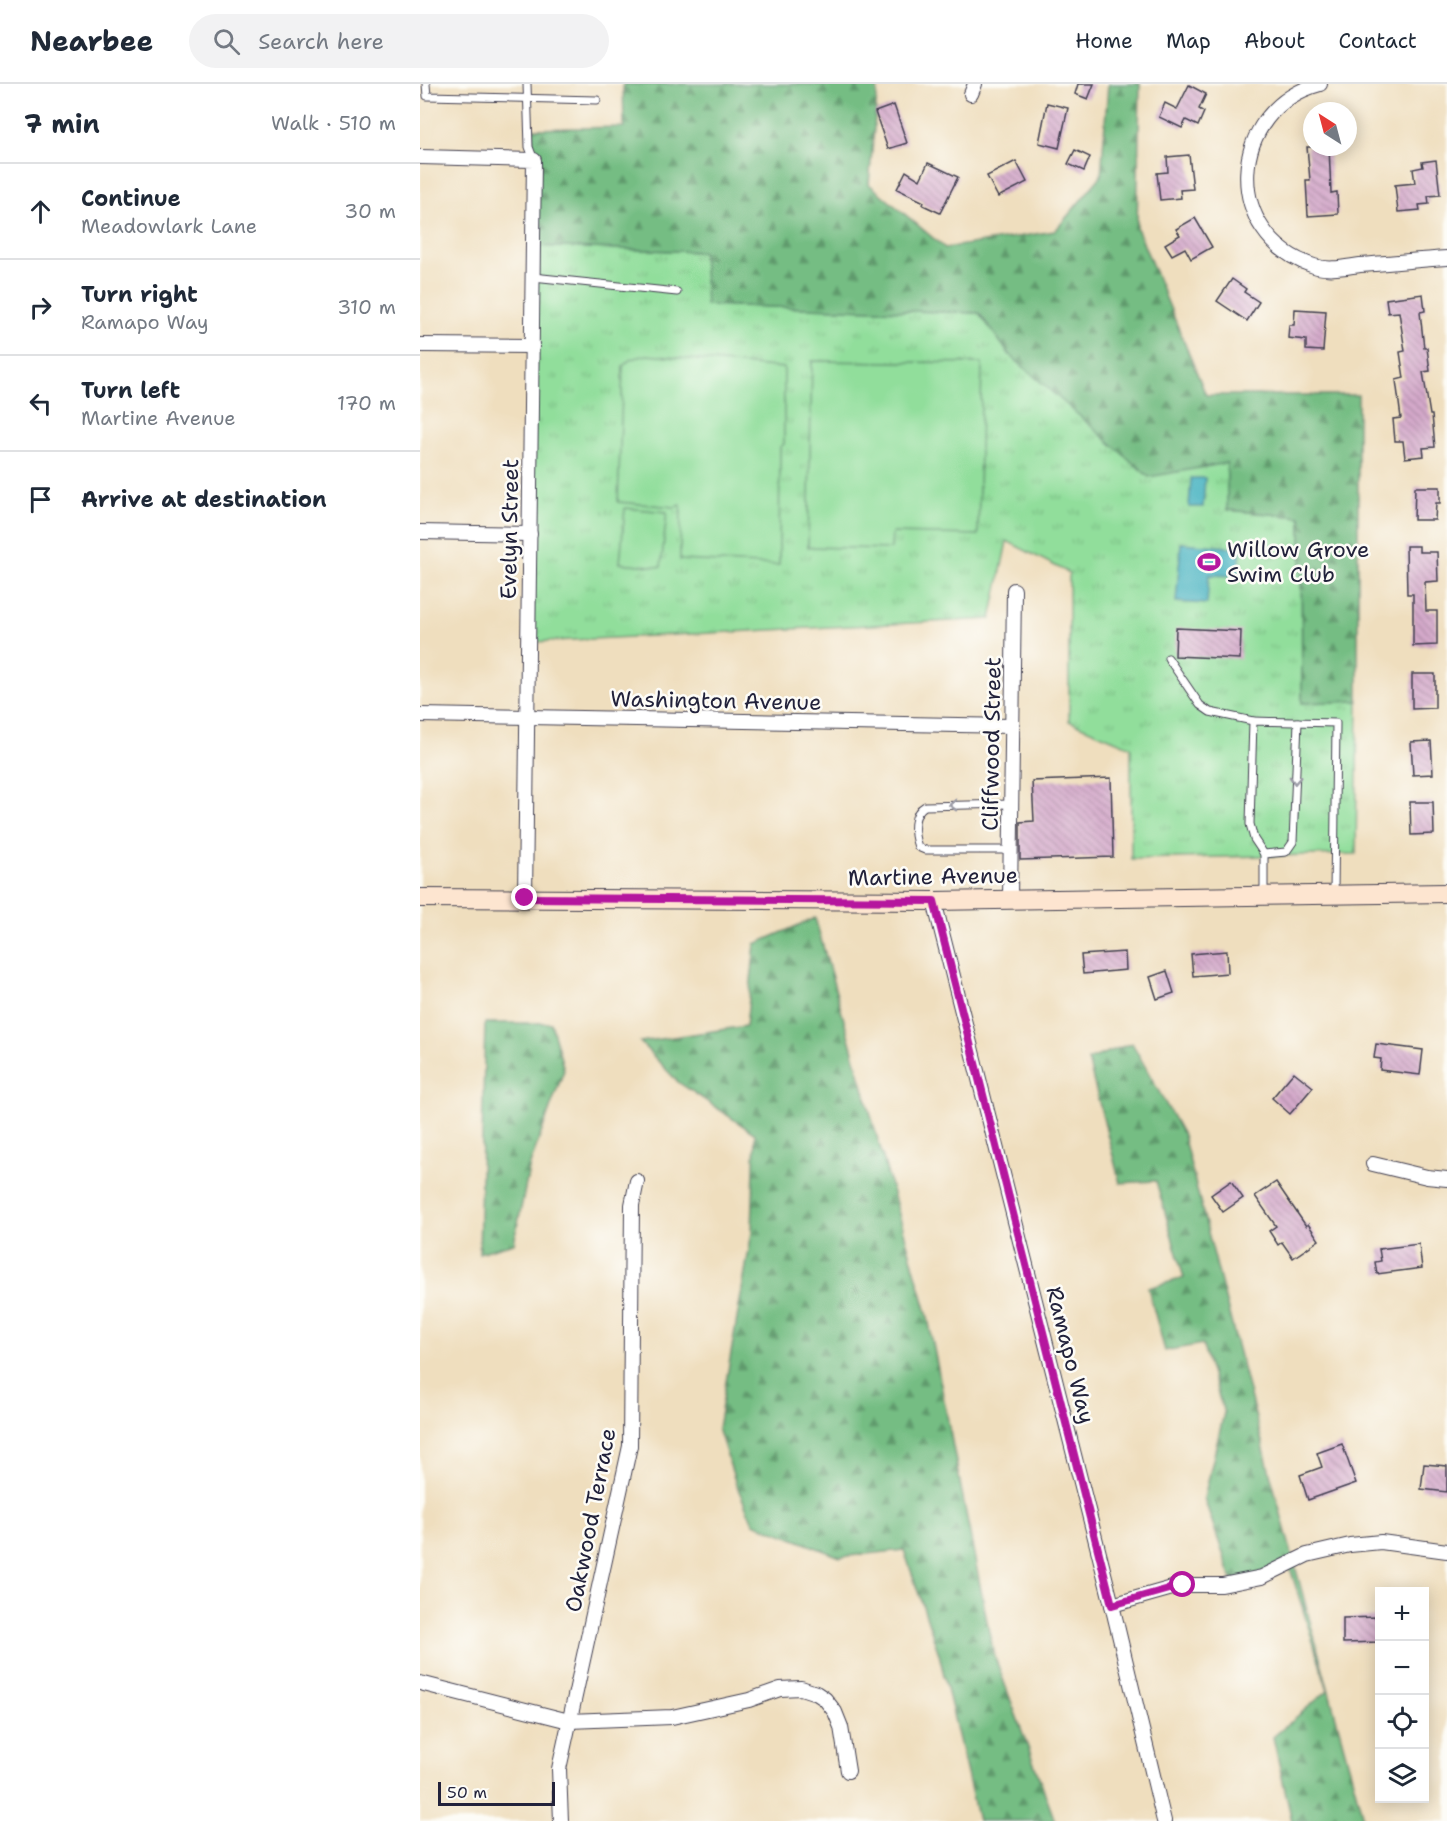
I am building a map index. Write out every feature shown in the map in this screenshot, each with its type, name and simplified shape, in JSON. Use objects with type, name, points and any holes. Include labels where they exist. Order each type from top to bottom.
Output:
[{"type":"main road","name":"Martine Avenue","points":[[420,898],[934,901],[1447,893]]},
{"type":"street","points":[[1320,84],[1298,92],[1282,102],[1268,116],[1253,141],[1246,180],[1249,199],[1256,218],[1267,234],[1280,248],[1297,259],[1325,268],[1447,258]]},
{"type":"street","points":[[420,157],[534,160]]},
{"type":"street","name":"Evelyn Street","points":[[525,898],[534,160]]},
{"type":"street","points":[[420,345],[532,346]]},
{"type":"street","points":[[420,532],[530,534]]},
{"type":"street","name":"Cliffwood Street","points":[[1010,899],[1014,590]]},
{"type":"street","name":"Washington Avenue","points":[[420,716],[1012,726]]},
{"type":"street","name":"Ramapo Way","points":[[934,901],[1112,1605],[1164,1821]]},
{"type":"street","points":[[1373,1164],[1427,1177],[1447,1179]]},
{"type":"street","name":"Oakwood Terrace","points":[[569,1721],[630,1446],[633,1205],[637,1181]]},
{"type":"street","points":[[1112,1605],[1183,1585],[1222,1585],[1262,1577],[1307,1555],[1350,1545],[1381,1542],[1447,1551]]},
{"type":"street","points":[[420,1683],[569,1721],[672,1717],[749,1700],[780,1689],[801,1688],[825,1699],[835,1712],[841,1727],[848,1771]]},
{"type":"street","points":[[561,1821],[559,1769],[569,1721]]},
{"type":"lane","points":[[426,84],[427,96],[597,100]]},
{"type":"lane","points":[[527,84],[529,147],[534,160]]},
{"type":"lane","points":[[533,276],[676,292]]},
{"type":"lane","points":[[1168,658],[1200,705],[1210,712],[1254,721],[1336,723],[1334,895]]},
{"type":"lane","points":[[1254,721],[1250,824],[1254,839],[1264,854],[1264,896]]},
{"type":"lane","points":[[1264,854],[1286,852],[1293,842],[1298,722]]},
{"type":"lane","points":[[1011,804],[926,806],[920,809],[915,820],[915,837],[918,847],[925,850],[1011,850]]},
{"type":"green space","points":[[623,84],[878,84],[869,184],[945,248],[1055,231],[1101,176],[1108,84],[1140,84],[1137,228],[1206,395],[1358,395],[1358,701],[1302,703],[1301,517],[1227,510],[1227,463],[1149,477],[1010,355],[979,313],[706,305],[703,252],[534,246],[532,129],[624,127]]},
{"type":"green space","points":[[534,246],[703,252],[707,305],[979,313],[1010,355],[1227,463],[1228,510],[1301,517],[1302,703],[1358,701],[1356,854],[1131,859],[1131,747],[1069,721],[1069,573],[1007,541],[991,619],[533,642]]},
{"type":"green space","points":[[647,355],[784,368],[784,444],[780,447],[779,565],[680,560],[681,505],[675,507],[618,502],[623,366],[631,359]]},
{"type":"green space","points":[[812,361],[982,363],[978,535],[892,533],[891,549],[808,547]]},
{"type":"green space","points":[[625,508],[667,512],[661,567],[620,563]]},
{"type":"green space","points":[[815,918],[927,1313],[993,1652],[1055,1821],[978,1821],[939,1654],[904,1550],[840,1557],[753,1523],[736,1484],[718,1428],[752,1232],[755,1134],[678,1082],[640,1042],[746,1026],[755,944]]},
{"type":"green space","points":[[485,1023],[551,1023],[564,1070],[530,1164],[514,1243],[479,1253]]},
{"type":"green space","points":[[1132,1043],[1183,1135],[1271,1477],[1364,1821],[1292,1821],[1273,1737],[1328,1690],[1290,1568],[1234,1586],[1204,1498],[1224,1413],[1202,1344],[1165,1351],[1148,1288],[1184,1278],[1156,1181],[1120,1183],[1088,1060]]},
{"type":"water","points":[[1191,478],[1205,478],[1203,507],[1189,507]]},
{"type":"water","name":"Willow Grove Swim Club","points":[[1181,543],[1241,548],[1238,576],[1209,575],[1207,604],[1176,602]]},
{"type":"building","points":[[1078,84],[1094,84],[1088,99],[1075,94]]},
{"type":"building","points":[[1189,85],[1206,94],[1199,109],[1204,112],[1198,126],[1186,120],[1182,128],[1159,117],[1165,103],[1177,109]]},
{"type":"building","points":[[1047,103],[1068,108],[1059,148],[1039,143]]},
{"type":"building","points":[[894,105],[907,143],[888,149],[875,112]]},
{"type":"building","points":[[1075,150],[1090,157],[1084,171],[1068,164]]},
{"type":"building","points":[[1189,155],[1193,189],[1180,190],[1181,198],[1160,200],[1157,173],[1168,172],[1167,157]]},
{"type":"building","points":[[1308,156],[1329,156],[1331,193],[1337,192],[1338,214],[1308,216],[1306,180],[1310,180]]},
{"type":"building","points":[[1436,160],[1440,195],[1428,196],[1429,204],[1419,205],[1420,210],[1398,212],[1395,185],[1415,183],[1413,169],[1423,167],[1422,162]]},
{"type":"building","points":[[1016,161],[1027,182],[998,197],[987,176]]},
{"type":"building","points":[[928,163],[958,177],[940,213],[923,205],[924,202],[897,189],[906,171],[920,180]]},
{"type":"building","points":[[1195,218],[1212,247],[1191,259],[1185,248],[1172,255],[1165,244],[1180,235],[1176,229]]},
{"type":"building","points":[[1232,279],[1246,289],[1244,292],[1259,302],[1247,321],[1217,301]]},
{"type":"building","points":[[1423,294],[1425,311],[1420,312],[1424,348],[1427,348],[1430,371],[1423,372],[1430,415],[1432,415],[1435,447],[1423,448],[1424,456],[1405,458],[1403,441],[1395,441],[1393,419],[1401,418],[1396,380],[1404,378],[1400,352],[1405,351],[1399,312],[1388,313],[1386,299]]},
{"type":"building","points":[[1295,309],[1326,311],[1323,351],[1306,350],[1306,340],[1288,338],[1289,325],[1294,325]]},
{"type":"building","points":[[1415,487],[1440,487],[1440,503],[1436,503],[1435,520],[1414,520]]},
{"type":"building","points":[[1406,546],[1419,546],[1419,552],[1437,552],[1438,581],[1425,582],[1426,611],[1437,611],[1437,645],[1413,646],[1413,594],[1407,594]]},
{"type":"building","points":[[1176,628],[1241,631],[1240,659],[1175,656]]},
{"type":"building","points":[[1412,674],[1435,674],[1435,708],[1412,709]]},
{"type":"building","points":[[1431,741],[1433,774],[1413,775],[1411,742]]},
{"type":"building","points":[[1111,778],[1113,857],[1020,860],[1020,822],[1034,821],[1032,781]]},
{"type":"building","points":[[1410,802],[1433,802],[1434,834],[1411,835]]},
{"type":"building","points":[[1227,951],[1228,973],[1193,976],[1191,954]]},
{"type":"building","points":[[1125,952],[1126,970],[1083,974],[1081,955]]},
{"type":"building","points":[[1167,971],[1174,993],[1157,999],[1150,977]]},
{"type":"building","points":[[1376,1044],[1423,1050],[1420,1075],[1380,1070],[1381,1059],[1374,1058]]},
{"type":"building","points":[[1294,1072],[1313,1087],[1290,1114],[1272,1098]]},
{"type":"building","points":[[1231,1181],[1243,1198],[1223,1212],[1211,1195]]},
{"type":"building","points":[[1276,1182],[1306,1226],[1308,1224],[1319,1240],[1293,1258],[1282,1242],[1278,1245],[1269,1231],[1276,1226],[1255,1196]]},
{"type":"building","points":[[1419,1244],[1422,1268],[1377,1274],[1375,1262],[1381,1261],[1379,1249]]},
{"type":"building","points":[[1342,1444],[1356,1483],[1308,1500],[1300,1475],[1322,1467],[1317,1453]]},
{"type":"building","points":[[1424,1464],[1447,1466],[1447,1492],[1421,1489]]},
{"type":"building","points":[[1375,1617],[1375,1642],[1343,1643],[1343,1618]]},
{"type":"place","name":"Willow Grove Swim Club","points":[[1209,562]]},
{"type":"route","points":[[525,898],[934,901],[1112,1605],[1183,1585]]}]
